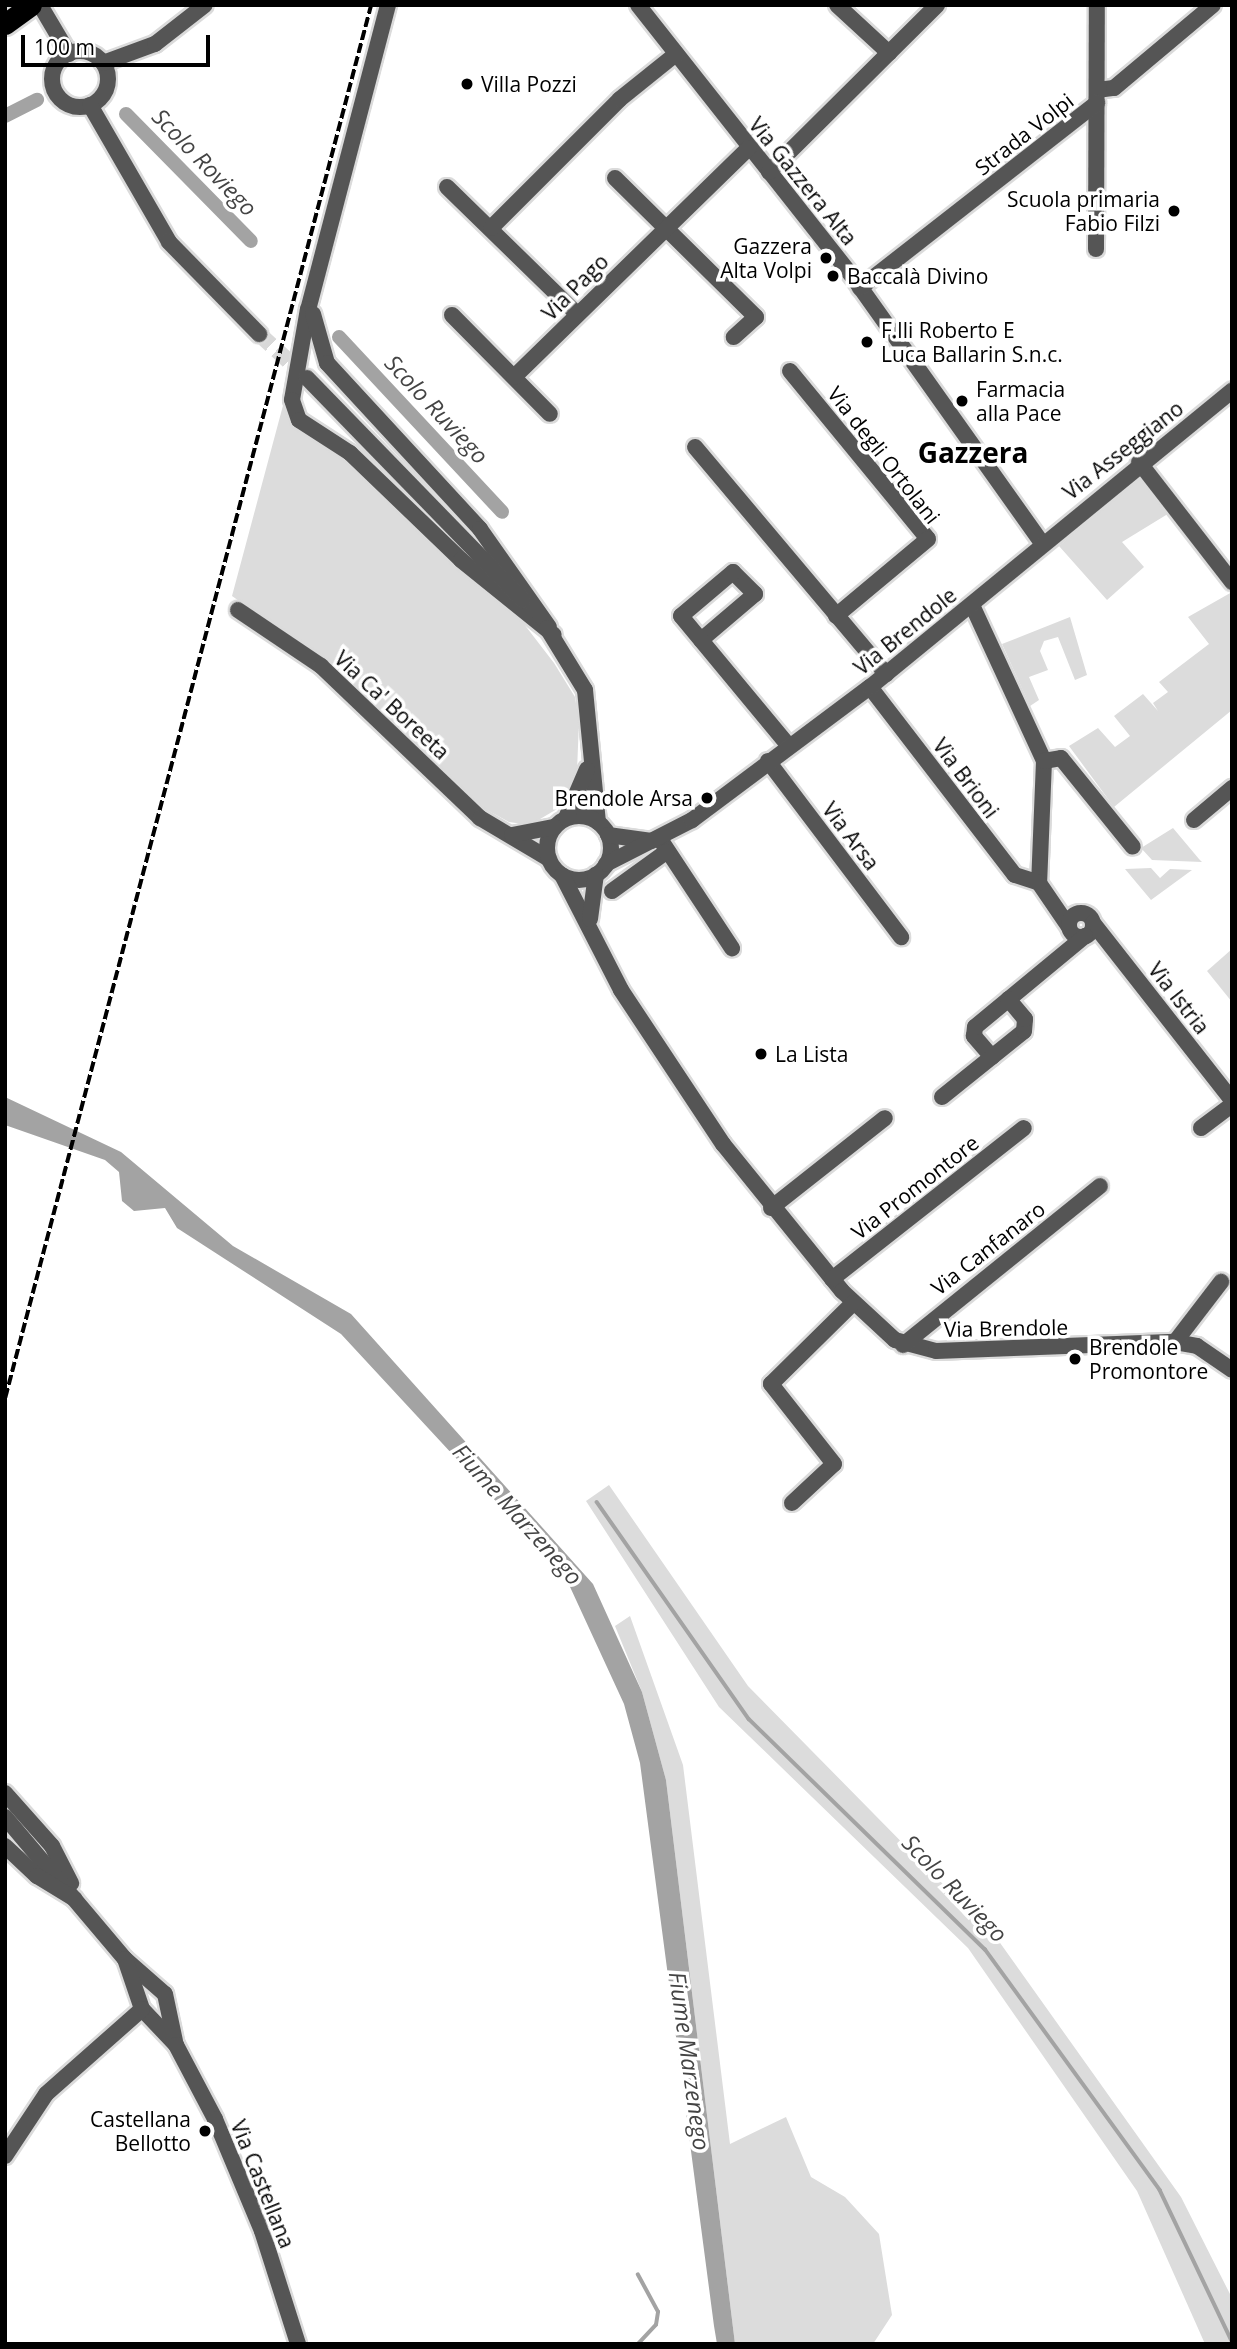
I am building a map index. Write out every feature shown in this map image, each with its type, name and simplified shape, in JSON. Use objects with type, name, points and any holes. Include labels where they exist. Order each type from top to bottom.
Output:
[{"type":"street","points":[[40,5],[69,54]]},
{"type":"street","points":[[103,63],[155,44],[205,5]]},
{"type":"street","points":[[388,5],[312,298],[292,400],[299,420],[350,453],[461,560],[554,635]]},
{"type":"street","name":"Via Gazzera Alta","points":[[638,5],[859,288],[1041,542]]},
{"type":"street","points":[[837,5],[889,53]]},
{"type":"street","points":[[769,172],[937,5]]},
{"type":"street","points":[[1097,5],[1097,96]]},
{"type":"street","name":"Strada Volpi","points":[[859,288],[1097,96],[1114,88],[1213,5]]},
{"type":"street","points":[[88,52],[103,63],[108,85],[90,105],[65,103],[53,86],[55,69],[69,54],[88,52]]},
{"type":"street","points":[[491,228],[620,99],[676,54]]},
{"type":"street","name":"Strada Volpi","points":[[1096,249],[1097,96]]},
{"type":"street","points":[[90,105],[169,242],[259,334]]},
{"type":"street","name":"Via Pago","points":[[514,377],[665,226],[749,148]]},
{"type":"street","points":[[615,178],[756,317],[734,337]]},
{"type":"street","points":[[447,187],[578,314]]},
{"type":"street","points":[[312,298],[317,343],[327,363],[480,528],[554,635],[585,690],[589,764],[603,828],[601,869],[591,928]]},
{"type":"street","points":[[452,314],[550,414]]},
{"type":"street","name":"Via degli Ortolani","points":[[790,371],[928,539],[836,616]]},
{"type":"street","points":[[307,378],[554,635]]},
{"type":"street","name":"Via Asseggiano","points":[[1041,542],[1232,391]]},
{"type":"street","points":[[695,447],[886,674]]},
{"type":"street","points":[[1139,462],[1232,582]]},
{"type":"street","name":"Via Brendole","points":[[601,869],[660,844],[870,687],[972,605],[1041,542]]},
{"type":"street","points":[[701,639],[755,594],[733,572],[681,616],[789,746]]},
{"type":"street","points":[[972,605],[1044,761],[1039,883],[1069,927],[1079,912],[1088,930],[974,1028],[992,1057]]},
{"type":"street","name":"Via Ca' Boreeta","points":[[238,610],[321,666],[480,818],[549,859]]},
{"type":"street","name":"Via Brioni","points":[[870,687],[1015,875],[1039,883]]},
{"type":"street","points":[[1044,761],[1061,758],[1133,847]]},
{"type":"street","name":"Via Arsa","points":[[768,761],[901,937]]},
{"type":"street","points":[[589,764],[560,823],[549,859],[562,875],[664,1056],[771,1208],[853,1303],[903,1345]]},
{"type":"street","points":[[1194,820],[1232,788]]},
{"type":"street","points":[[512,835],[560,823],[603,828],[660,844],[732,948]]},
{"type":"street","points":[[612,891],[660,844]]},
{"type":"street","points":[[562,875],[579,880],[601,869]]},
{"type":"street","name":"Via Istria","points":[[1088,930],[1232,1102]]},
{"type":"street","points":[[942,1097],[1026,1028],[1008,999]]},
{"type":"street","points":[[1201,1128],[1232,1102]]},
{"type":"street","points":[[771,1208],[885,1118]]},
{"type":"street","name":"Via Promontore","points":[[832,1279],[1024,1128]]},
{"type":"street","name":"Via Canfanaro","points":[[903,1345],[1100,1186]]},
{"type":"street","points":[[1175,1342],[1221,1282]]},
{"type":"street","points":[[792,1503],[834,1464],[771,1384],[853,1303]]},
{"type":"street","name":"Via Brendole","points":[[903,1345],[956,1351],[1175,1342],[1196,1346],[1232,1370]]},
{"type":"street","name":"Via Castellana","points":[[5,1793],[52,1846],[79,1898]]},
{"type":"street","name":"Via Castellana","points":[[5,1817],[79,1898],[125,1959],[163,1996],[176,2045],[252,2205],[298,2344]]},
{"type":"street","name":"Via Castellana","points":[[6,1849],[53,1888],[79,1898]]},
{"type":"street","name":"Via Castellana","points":[[125,1959],[145,2008],[176,2045]]},
{"type":"street","points":[[5,2156],[46,2094],[145,2008],[163,1996]]},
{"type":"street","points":[[145,2008],[162,2013],[163,1996]]},
{"type":"shaded area","points":[[285,398],[445,557],[524,624],[554,663],[575,697],[579,722],[577,771],[557,809],[530,825],[509,822],[463,797],[326,663],[232,596]]},
{"type":"shaded area","points":[[1141,477],[1171,512],[1122,542],[1144,567],[1107,600],[1059,546]]},
{"type":"shaded area","points":[[1232,592],[1232,710],[1114,807],[1069,746],[1098,728],[1115,747],[1130,736],[1114,716],[1143,694],[1158,711],[1153,703],[1168,692],[1159,682],[1209,644],[1188,617]]},
{"type":"shaded area","points":[[1070,617],[1087,675],[1075,680],[1058,637],[1044,641],[1040,651],[1048,670],[1029,677],[1039,700],[1030,706],[1002,644]]},
{"type":"shaded area","points":[[1173,828],[1202,862],[1152,860],[1141,848]]},
{"type":"shaded area","points":[[1151,868],[1160,878],[1170,869],[1192,870],[1151,900],[1125,869]]},
{"type":"shaded area","points":[[1232,949],[1232,1002],[1207,971]]},
{"type":"shaded area","points":[[609,1485],[748,1686],[998,1940],[1181,2197],[1232,2298],[1232,2344],[1205,2344],[1137,2191],[968,1948],[719,1707],[586,1501]]},
{"type":"shaded area","points":[[630,1616],[683,1765],[730,2144],[786,2117],[811,2177],[845,2197],[879,2234],[892,2315],[873,2344],[735,2344],[666,1780],[642,1692],[615,1626]]},
{"type":"water","name":"Fiume Marzenego","points":[[5,1097],[121,1152],[233,1246],[351,1314],[593,1584],[642,1692],[666,1780],[735,2344],[717,2344],[714,2326],[640,1763],[624,1704],[565,1576],[341,1334],[177,1228],[165,1208],[134,1211],[122,1201],[119,1172],[105,1160],[5,1125]]},
{"type":"waterway","points":[[5,116],[37,100]]},
{"type":"waterway","name":"Scolo Roviego","points":[[126,114],[251,241]]},
{"type":"waterway","name":"Scolo Ruviego","points":[[339,337],[502,512]]},
{"type":"waterway","name":"Scolo Ruviego","points":[[597,1502],[749,1719],[985,1949],[1160,2190],[1232,2341]]},
{"type":"waterway","points":[[638,2275],[658,2312],[656,2325],[638,2344]]},
{"type":"tunnel","points":[[259,334],[305,376]]},
{"type":"railway","points":[[5,1398],[371,5]]},
{"type":"place","name":"Villa Pozzi","points":[[467,84]]},
{"type":"place","name":"Scuola primaria Fabio Filzi","points":[[1174,211]]},
{"type":"place","name":"Gazzera Alta Volpi","points":[[826,258]]},
{"type":"place","name":"Baccalà Divino","points":[[833,276]]},
{"type":"place","name":"F.lli Roberto E Luca Ballarin S.n.c.","points":[[867,342]]},
{"type":"place","name":"Farmacia alla Pace","points":[[962,401]]},
{"type":"place","name":"Brendole Arsa","points":[[707,798]]},
{"type":"place","name":"La Lista","points":[[761,1054]]},
{"type":"place","name":"Brendole Promontore","points":[[1075,1359]]},
{"type":"place","name":"Castellana Bellotto","points":[[205,2131]]},
{"type":"district","name":"Gazzera","points":[[973,452]]}]
